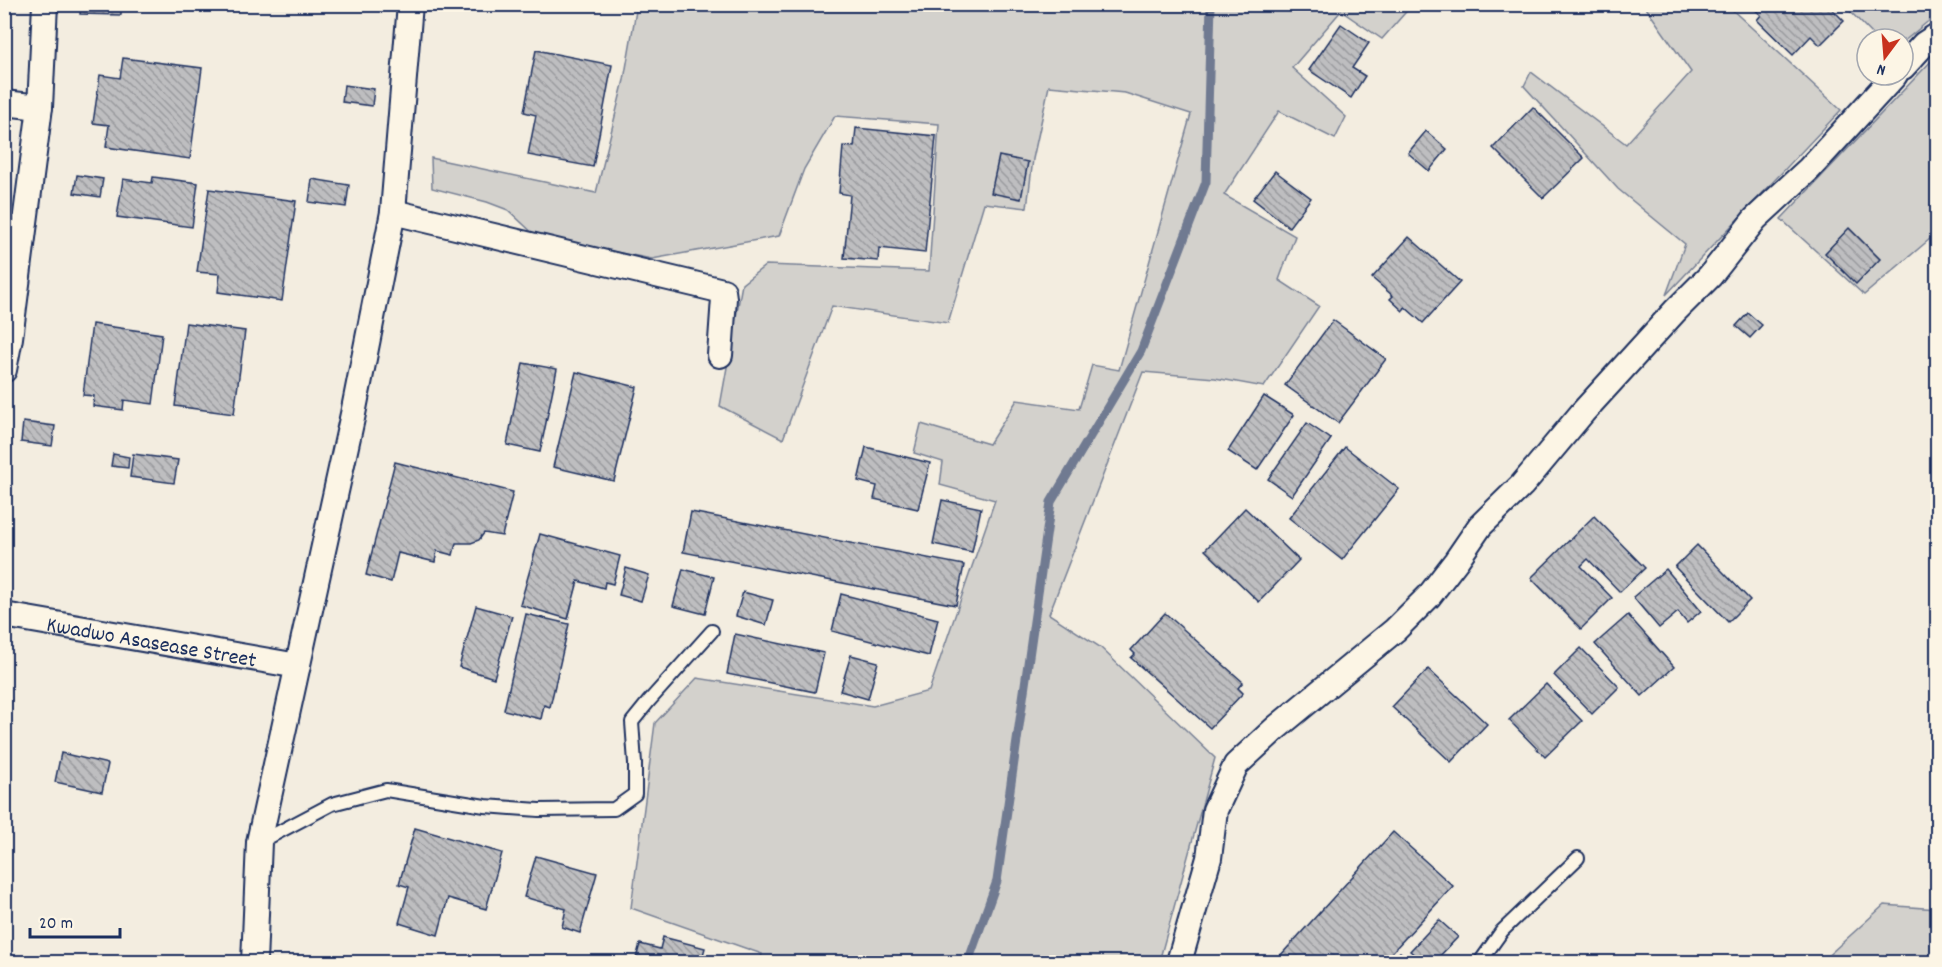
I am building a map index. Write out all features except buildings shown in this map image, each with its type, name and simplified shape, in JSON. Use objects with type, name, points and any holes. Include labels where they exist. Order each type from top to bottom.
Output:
[{"type":"street","points":[[4,370],[40,107],[45,4]]},
{"type":"street","points":[[254,963],[259,842],[350,425],[393,212],[410,4]]},
{"type":"street","points":[[1915,54],[1924,44],[1938,35]]},
{"type":"street","points":[[1179,963],[1209,858],[1215,810],[1236,765],[1276,728],[1395,630],[1429,597],[1480,526],[1522,485],[1629,362],[1710,276],[1755,219],[1809,169],[1884,87]]},
{"type":"street","points":[[4,103],[40,107]]},
{"type":"street","points":[[393,212],[723,291],[720,355]]},
{"type":"street","name":"Kwadwo Asasease Street","points":[[4,615],[298,666]]},
{"type":"lane","points":[[259,842],[332,804],[386,790],[485,806],[539,810],[614,809],[635,794],[632,722],[712,632]]},
{"type":"lane","points":[[1480,963],[1502,931],[1578,858]]},
{"type":"shaded area","points":[[637,5],[1412,5],[1382,39],[1341,11],[1292,68],[1346,117],[1335,139],[1279,111],[1224,195],[1295,236],[1279,280],[1319,306],[1264,387],[1215,378],[1143,372],[1049,614],[1100,647],[1215,758],[1159,962],[760,962],[762,954],[631,908],[655,723],[697,678],[873,706],[929,691],[995,500],[940,485],[943,462],[914,453],[921,424],[989,444],[1017,400],[1079,409],[1092,365],[1119,370],[1191,114],[1125,93],[1049,86],[1033,159],[1027,208],[984,203],[948,323],[832,306],[783,439],[720,406],[742,284],[766,265],[929,271],[939,124],[835,116],[804,169],[779,236],[652,259],[537,237],[508,210],[487,202],[432,188],[431,158],[596,193],[624,80]]},
{"type":"shaded area","points":[[1644,5],[1728,5],[1841,110],[1666,295],[1685,244],[1618,189],[1524,86],[1531,72],[1626,144],[1691,72]]},
{"type":"shaded area","points":[[1844,5],[1937,5],[1937,14],[1915,32],[1915,27],[1865,27]]},
{"type":"shaded area","points":[[1937,55],[1937,233],[1864,295],[1781,219],[1907,87],[1915,87],[1915,78]]},
{"type":"shaded area","points":[[1884,905],[1937,909],[1937,962],[1821,962]]},
{"type":"waterway","points":[[968,962],[997,881],[1051,502],[1141,351],[1206,182],[1211,4]]}]
